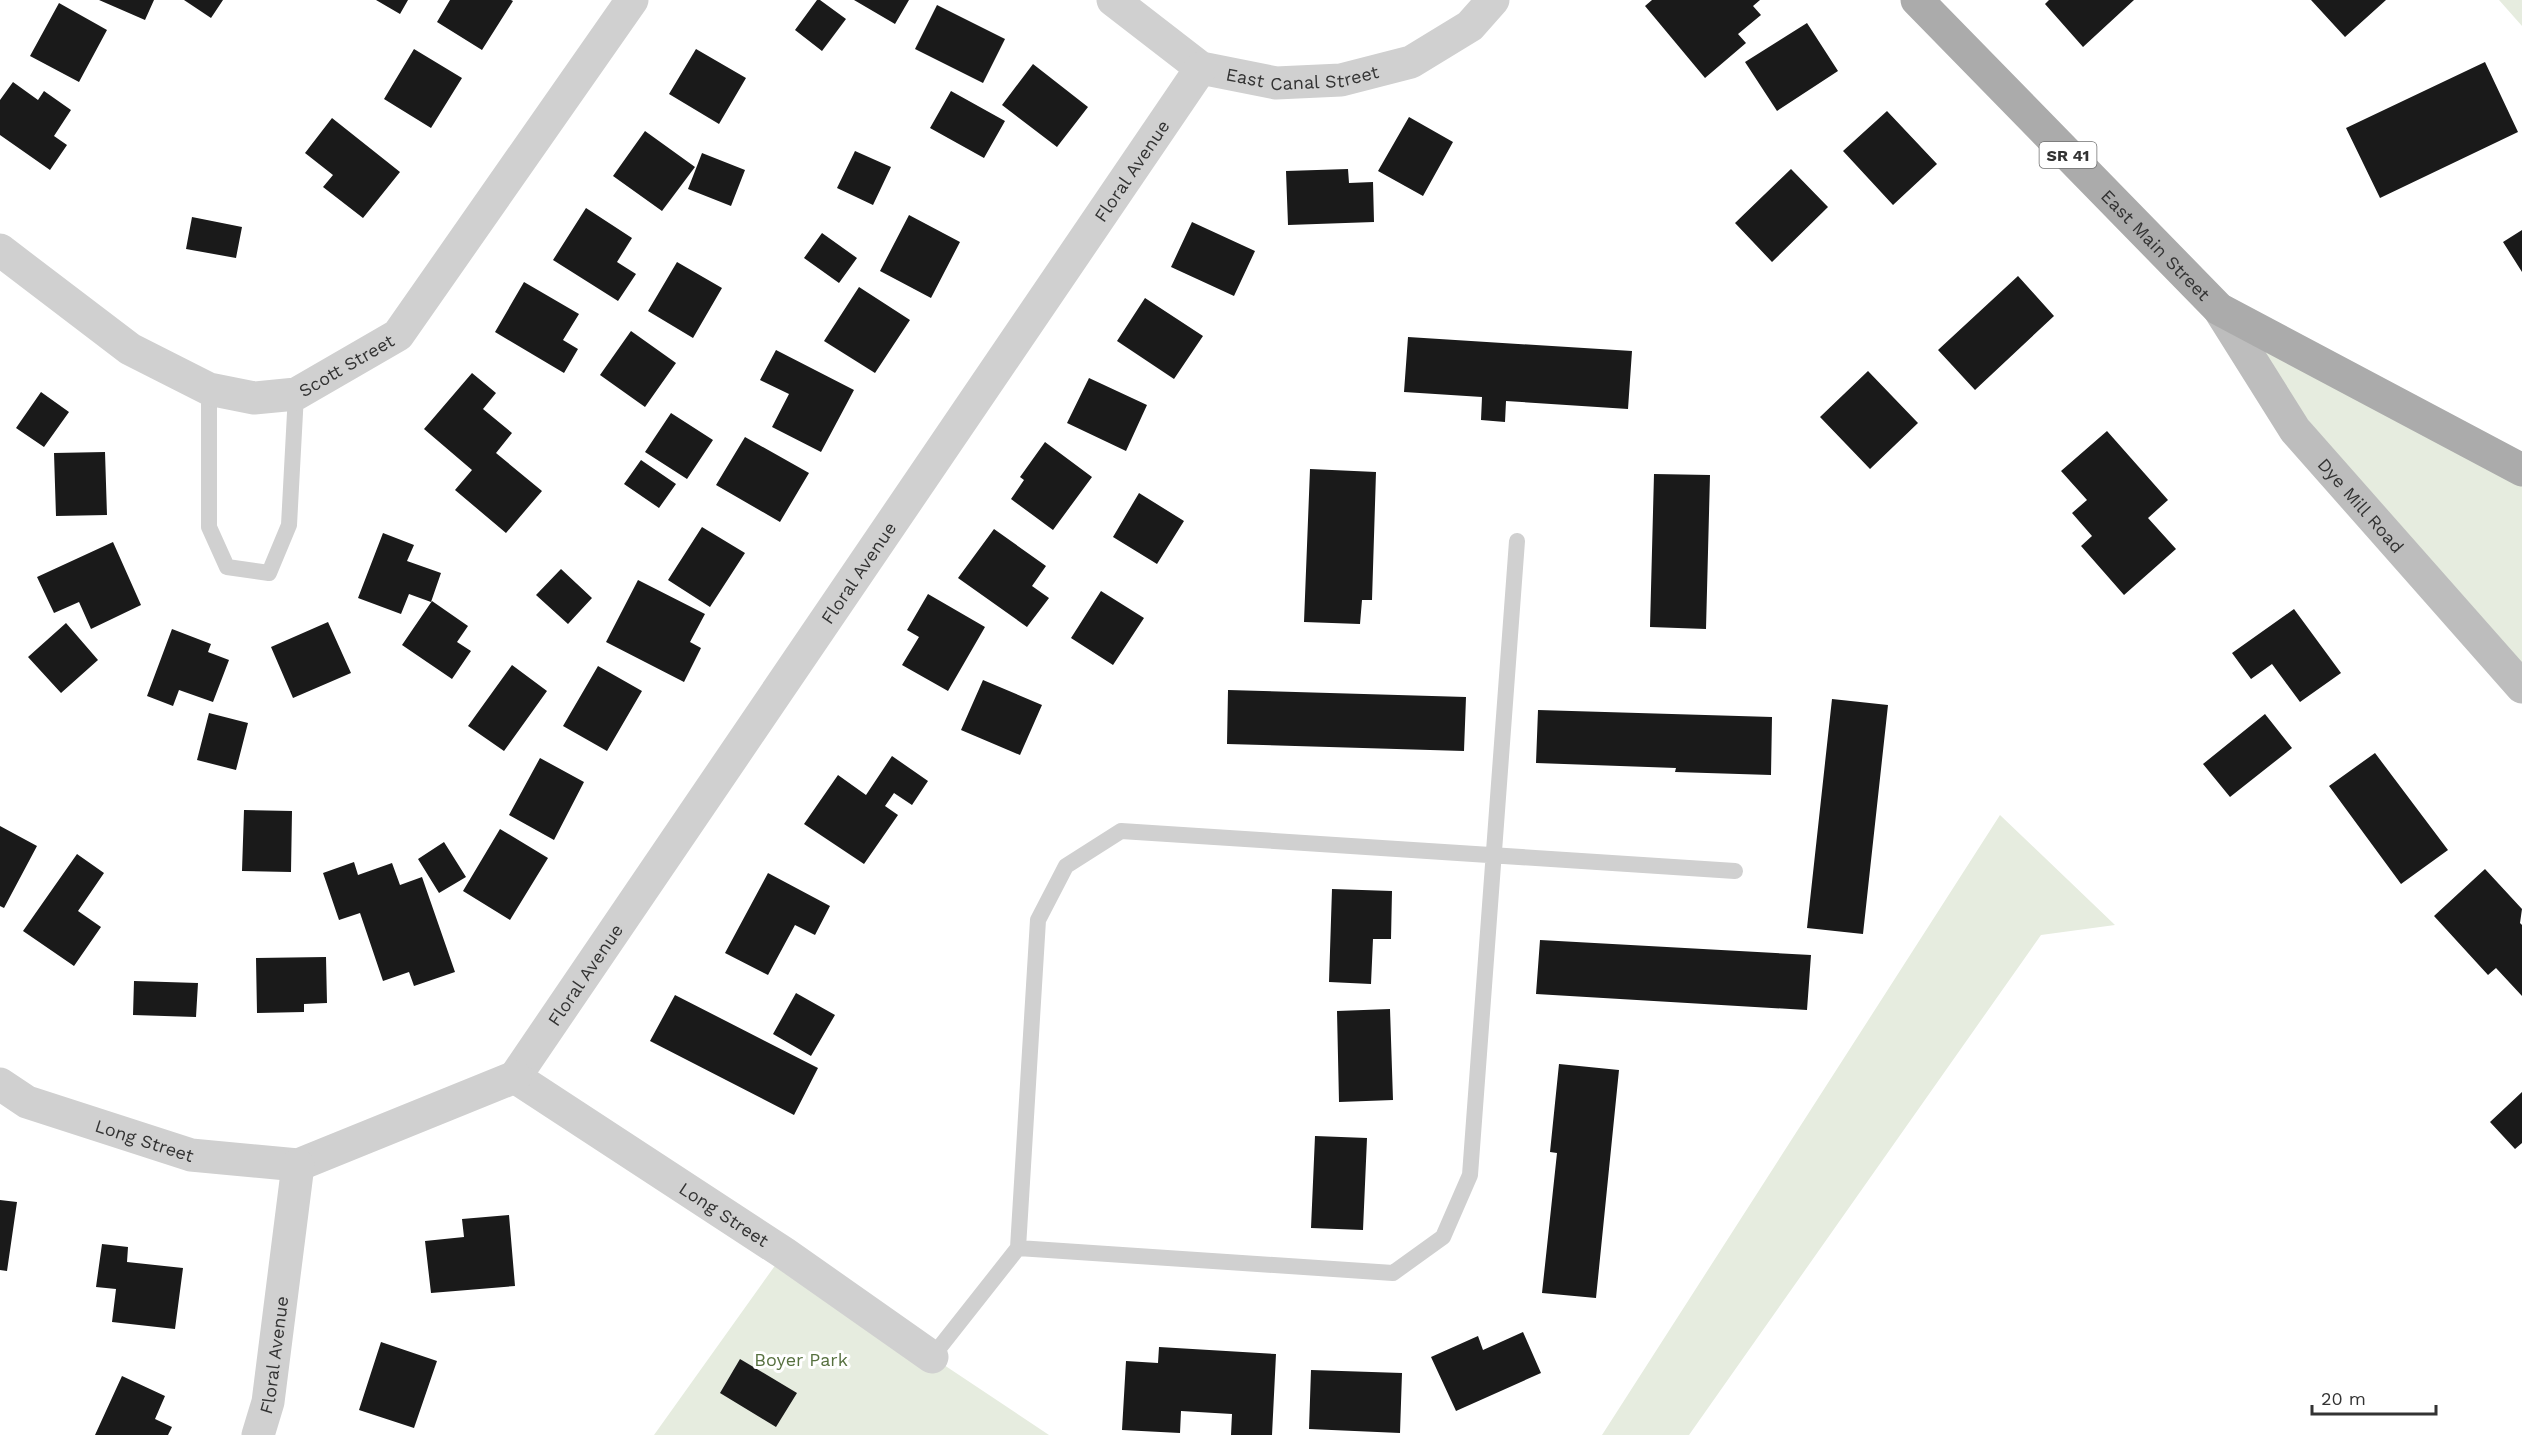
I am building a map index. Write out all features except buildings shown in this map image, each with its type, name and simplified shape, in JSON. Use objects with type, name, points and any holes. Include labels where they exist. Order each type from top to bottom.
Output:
[{"type":"main road","name":"East Main Street","points":[[1917,0],[2219,309]]},
{"type":"main road","name":"SR 41","points":[[2219,309],[2522,470]]},
{"type":"street","name":"Scott Street","points":[[0,250],[130,349],[209,389],[254,398],[296,394],[398,335],[632,0]]},
{"type":"street","name":"East Canal Street","points":[[1113,0],[1202,68],[1276,83],[1341,80],[1411,63],[1470,26],[1493,0]]},
{"type":"street","name":"Floral Avenue","points":[[514,1077],[1202,68]]},
{"type":"street","name":"Dye Mill Road","points":[[2219,309],[2295,430],[2522,687]]},
{"type":"street","points":[[298,1165],[514,1077]]},
{"type":"street","name":"Long Street","points":[[514,1077],[784,1253],[932,1357]]},
{"type":"street","name":"Long Street","points":[[0,1084],[27,1102],[191,1155],[298,1165]]},
{"type":"street","name":"Floral Avenue","points":[[258,1435],[267,1402],[298,1165]]},
{"type":"lane","points":[[209,389],[209,527],[227,567],[269,573],[289,525],[296,394]]},
{"type":"lane","points":[[1017,1248],[1393,1273],[1443,1237],[1470,1175],[1517,541]]},
{"type":"lane","points":[[932,1357],[1017,1248],[1038,920],[1066,866],[1121,831],[1735,871]]},
{"type":"green space","points":[[2499,0],[2522,0],[2522,26]]},
{"type":"green space","points":[[2219,309],[2522,470],[2522,687]]},
{"type":"green space","points":[[2000,815],[2115,925],[2041,935],[1689,1435],[1602,1435]]},
{"type":"green space","name":"Boyer Park","points":[[784,1253],[932,1357],[1049,1435],[654,1435]]}]
